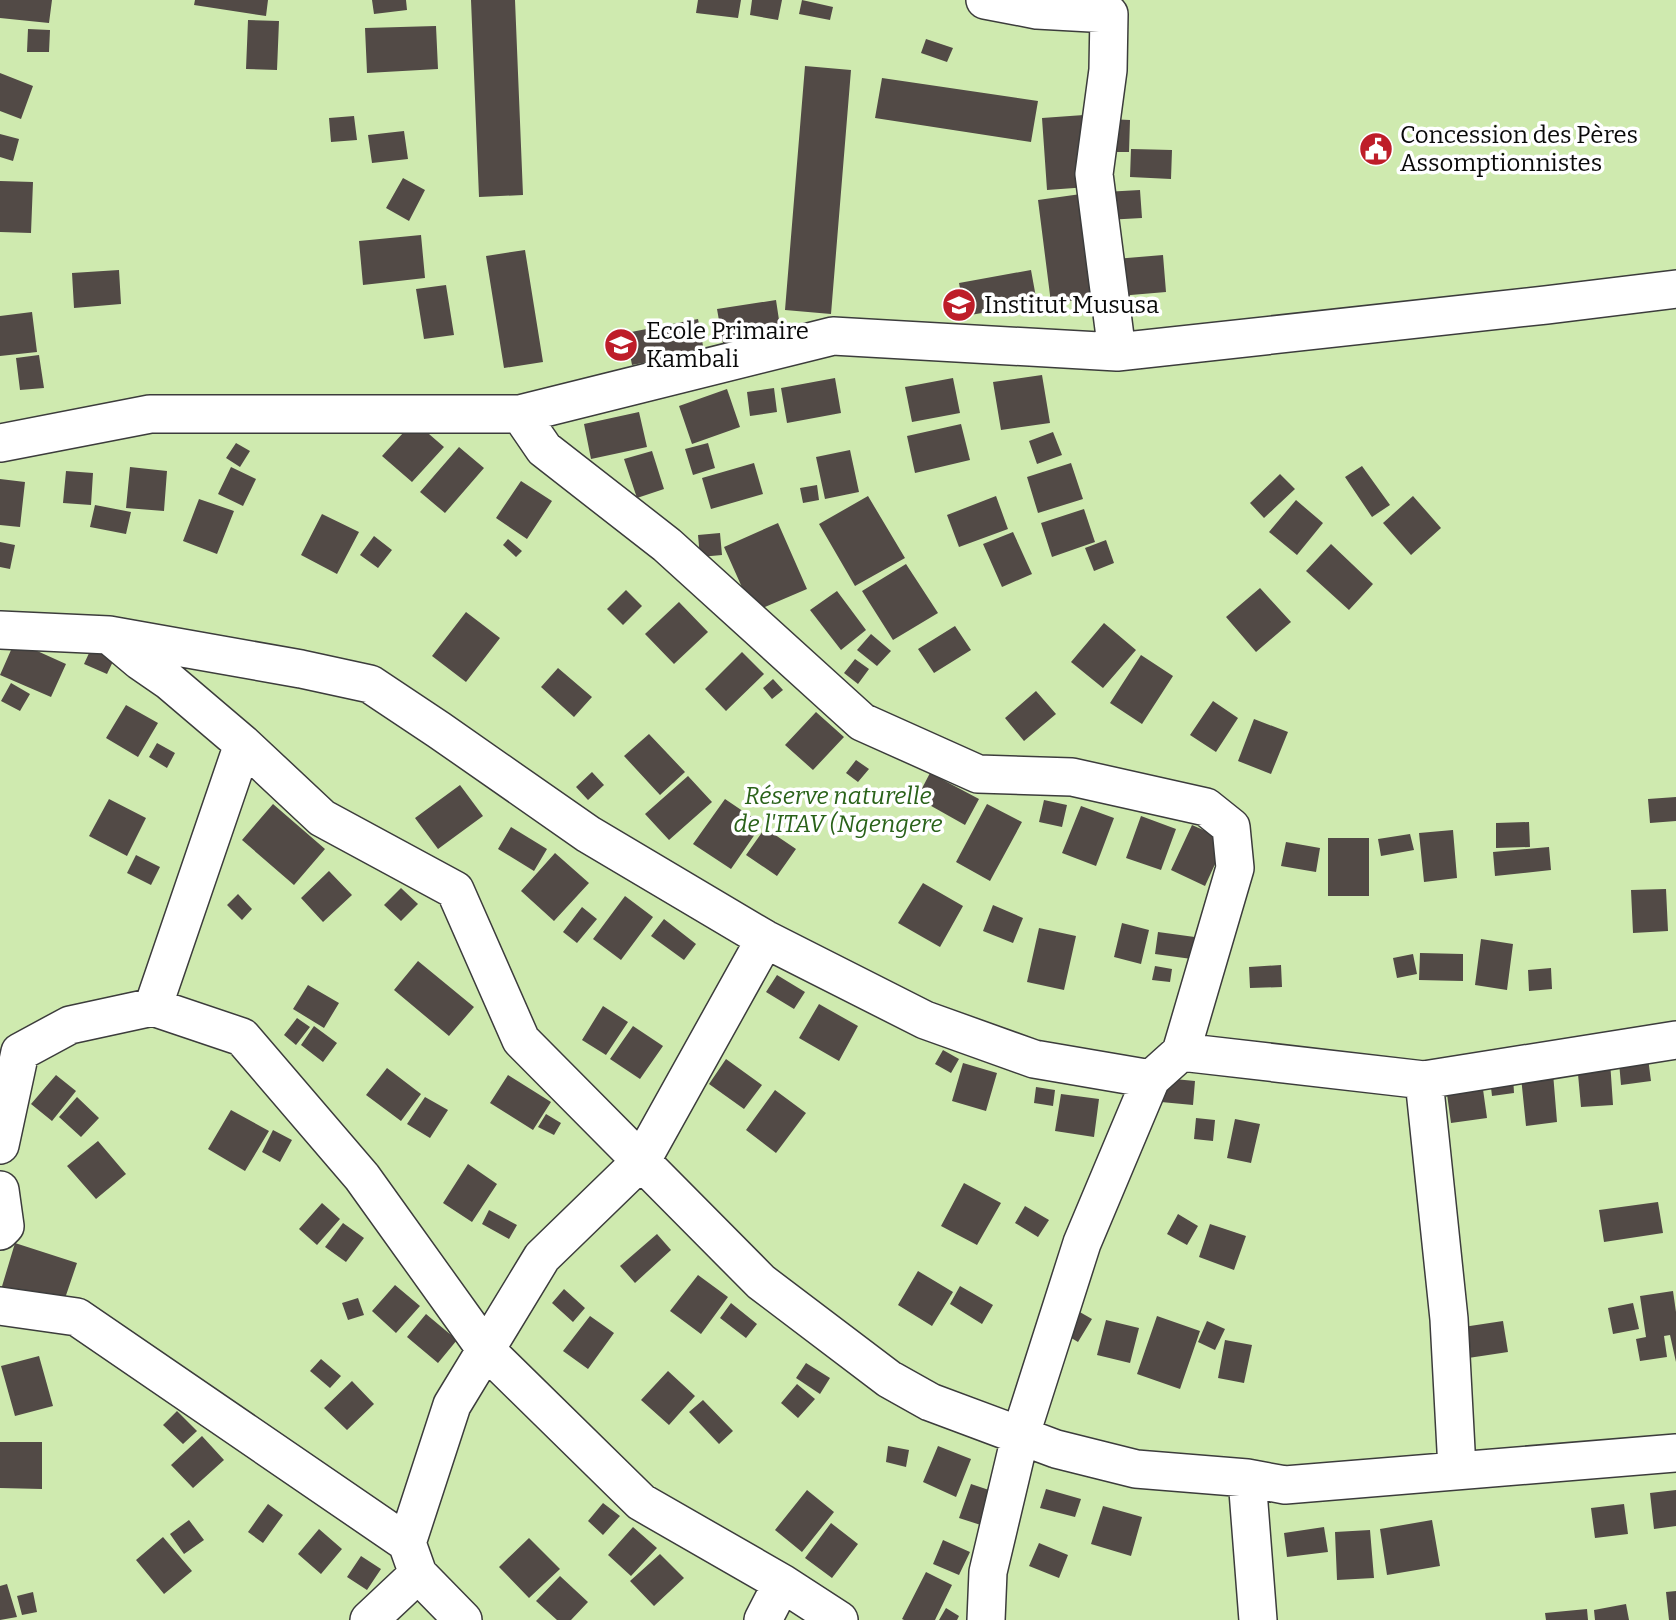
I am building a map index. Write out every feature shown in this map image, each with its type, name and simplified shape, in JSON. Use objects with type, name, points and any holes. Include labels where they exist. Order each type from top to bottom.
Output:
[{"type":"street","points":[[985,0],[1037,10],[1109,14],[1108,70],[1094,174],[1117,352]]},
{"type":"street","points":[[0,443],[150,414],[520,414],[833,336],[1117,352],[1519,309],[1676,289]]},
{"type":"street","points":[[520,414],[544,449],[667,545],[862,722],[978,774],[1072,777],[1206,807],[1231,827],[1235,868],[1181,1052],[1151,1079],[1082,1243],[1020,1437],[988,1572],[986,1620]]},
{"type":"street","points":[[0,630],[109,635],[370,684],[587,834],[765,939],[937,1024],[1034,1059],[1151,1079]]},
{"type":"street","points":[[109,635],[169,681],[243,744],[322,818],[455,890],[521,1040],[761,1282],[889,1379],[930,1402],[1020,1437],[1136,1469],[1247,1478],[1285,1485],[1676,1453]]},
{"type":"street","points":[[153,1007],[243,744]]},
{"type":"street","points":[[369,1620],[412,1559],[452,1405],[542,1257],[642,1160],[765,939]]},
{"type":"street","points":[[0,1145],[20,1052],[70,1025],[153,1007],[242,1037],[362,1177],[486,1350],[641,1502],[782,1583],[839,1620]]},
{"type":"street","points":[[1181,1052],[1424,1080],[1676,1040]]},
{"type":"street","points":[[1424,1080],[1449,1319],[1457,1469]]},
{"type":"street","points":[[0,1190],[5,1226],[0,1231]]},
{"type":"street","points":[[0,1306],[77,1317],[412,1559],[463,1620]]},
{"type":"street","points":[[1247,1478],[1258,1620]]},
{"type":"street","points":[[763,1620],[782,1583]]},
{"type":"green space","name":"Réserve naturelle de l'ITAV (Ngengere","points":[[0,0],[1676,0],[1676,1620],[0,1620]]},
{"type":"building","points":[[0,0],[52,0],[49,23],[0,18]]},
{"type":"building","points":[[195,0],[268,0],[266,16],[194,5]]},
{"type":"building","points":[[372,0],[406,0],[407,10],[374,14]]},
{"type":"building","points":[[471,0],[515,0],[523,195],[479,197]]},
{"type":"building","points":[[698,0],[741,0],[738,18],[696,13]]},
{"type":"building","points":[[752,0],[782,0],[778,20],[750,15]]},
{"type":"building","points":[[802,0],[833,7],[830,20],[799,14]]},
{"type":"building","points":[[248,20],[279,21],[277,70],[246,69]]},
{"type":"building","points":[[436,26],[438,69],[367,73],[365,28]]},
{"type":"building","points":[[28,29],[50,30],[49,52],[27,52]]},
{"type":"building","points":[[926,39],[953,48],[947,62],[921,53]]},
{"type":"building","points":[[805,66],[851,70],[831,314],[785,310]]},
{"type":"building","points":[[0,73],[33,86],[21,119],[0,111]]},
{"type":"building","points":[[882,78],[1038,101],[1031,142],[875,118]]},
{"type":"building","points":[[1084,115],[1088,187],[1047,190],[1042,118]]},
{"type":"building","points":[[354,116],[357,140],[331,142],[329,118]]},
{"type":"building","points":[[1108,119],[1130,120],[1129,152],[1108,152]]},
{"type":"building","points":[[404,131],[408,159],[372,163],[368,135]]},
{"type":"building","points":[[0,134],[19,139],[13,161],[0,157]]},
{"type":"building","points":[[1131,149],[1172,150],[1171,179],[1130,177]]},
{"type":"building","points":[[403,178],[425,190],[409,221],[386,208]]},
{"type":"building","points":[[0,181],[33,182],[31,233],[0,232]]},
{"type":"building","points":[[1140,190],[1142,218],[1106,220],[1104,192]]},
{"type":"building","points":[[1081,194],[1094,298],[1051,303],[1038,200]]},
{"type":"building","points":[[421,235],[425,278],[363,285],[359,241]]},
{"type":"building","points":[[525,250],[543,362],[504,368],[486,256]]},
{"type":"building","points":[[1163,255],[1166,292],[1119,296],[1115,259]]},
{"type":"building","points":[[119,270],[121,304],[74,308],[72,273]]},
{"type":"building","points":[[1031,270],[1037,303],[965,316],[959,283]]},
{"type":"building","points":[[446,285],[454,335],[424,339],[416,289]]},
{"type":"building","points":[[776,300],[782,340],[724,349],[717,309]]},
{"type":"building","points":[[32,312],[37,352],[0,356],[0,316]]},
{"type":"building","points":[[698,319],[704,351],[632,365],[626,333]]},
{"type":"building","points":[[39,355],[44,388],[20,390],[16,358]]},
{"type":"building","points":[[1042,375],[1050,423],[1001,430],[993,382]]},
{"type":"building","points":[[835,378],[841,413],[787,423],[781,388]]},
{"type":"building","points":[[953,378],[960,413],[912,422],[905,387]]},
{"type":"building","points":[[774,388],[777,412],[750,416],[747,392]]},
{"type":"building","points":[[727,389],[740,427],[692,444],[679,406]]},
{"type":"building","points":[[639,412],[647,447],[591,459],[584,424]]},
{"type":"building","points":[[414,421],[444,447],[412,482],[382,456]]},
{"type":"building","points":[[961,424],[970,460],[915,473],[907,436]]},
{"type":"building","points":[[1053,432],[1062,455],[1037,464],[1029,441]]},
{"type":"building","points":[[236,443],[250,451],[240,467],[226,458]]},
{"type":"building","points":[[708,443],[715,468],[693,475],[685,449]]},
{"type":"building","points":[[459,447],[484,468],[445,513],[420,492]]},
{"type":"building","points":[[850,450],[859,492],[825,499],[816,457]]},
{"type":"building","points":[[652,451],[664,489],[637,498],[624,459]]},
{"type":"building","points":[[754,463],[763,494],[711,509],[702,478]]},
{"type":"building","points":[[1071,463],[1083,499],[1038,513],[1027,477]]},
{"type":"building","points":[[1362,466],[1390,505],[1372,517],[1345,477]]},
{"type":"building","points":[[130,467],[167,471],[164,511],[126,508]]},
{"type":"building","points":[[231,467],[256,479],[243,506],[218,494]]},
{"type":"building","points":[[66,471],[93,473],[91,505],[63,503]]},
{"type":"building","points":[[1280,474],[1295,489],[1264,518],[1250,503]]},
{"type":"building","points":[[0,479],[25,482],[20,527],[0,525]]},
{"type":"building","points":[[521,481],[552,501],[527,539],[496,518]]},
{"type":"building","points":[[817,485],[819,500],[803,503],[800,488]]},
{"type":"building","points":[[868,496],[905,558],[855,586],[819,524]]},
{"type":"building","points":[[996,496],[1008,529],[959,547],[947,515]]},
{"type":"building","points":[[1413,496],[1441,528],[1411,555],[1383,523]]},
{"type":"building","points":[[199,499],[234,511],[217,554],[183,541]]},
{"type":"building","points":[[1296,500],[1323,523],[1297,555],[1269,532]]},
{"type":"building","points":[[95,505],[131,512],[126,534],[90,527]]},
{"type":"building","points":[[1084,509],[1095,542],[1052,557],[1041,523]]},
{"type":"building","points":[[322,514],[359,532],[337,574],[301,555]]},
{"type":"building","points":[[778,523],[807,589],[753,612],[724,547]]},
{"type":"building","points":[[1013,532],[1032,574],[1002,587],[983,544]]},
{"type":"building","points":[[720,533],[722,555],[700,557],[698,535]]},
{"type":"building","points":[[374,536],[392,550],[378,568],[360,555]]},
{"type":"building","points":[[508,539],[522,551],[516,557],[503,545]]},
{"type":"building","points":[[1106,540],[1114,563],[1094,571],[1085,548]]},
{"type":"building","points":[[0,542],[15,545],[10,569],[0,567]]},
{"type":"building","points":[[1331,544],[1373,584],[1349,610],[1306,571]]},
{"type":"building","points":[[906,564],[938,613],[893,640],[862,591]]},
{"type":"building","points":[[1260,588],[1291,622],[1256,652],[1226,617]]},
{"type":"building","points":[[626,590],[642,606],[623,625],[607,609]]},
{"type":"building","points":[[837,591],[866,630],[841,650],[810,610]]},
{"type":"building","points":[[679,602],[708,632],[674,664],[645,634]]},
{"type":"building","points":[[466,612],[500,638],[466,682],[432,656]]},
{"type":"building","points":[[1104,623],[1136,650],[1103,688],[1071,662]]},
{"type":"building","points":[[955,626],[971,650],[934,673],[918,649]]},
{"type":"building","points":[[871,634],[891,651],[877,666],[857,650]]},
{"type":"building","points":[[95,640],[118,651],[107,674],[84,664]]},
{"type":"building","points":[[15,641],[66,664],[51,697],[0,675]]},
{"type":"building","points":[[742,652],[764,674],[726,711],[705,689]]},
{"type":"building","points":[[1141,655],[1173,676],[1142,724],[1110,703]]},
{"type":"building","points":[[855,659],[869,669],[858,684],[844,673]]},
{"type":"building","points":[[558,668],[592,697],[574,717],[541,687]]},
{"type":"building","points":[[773,679],[783,690],[772,699],[763,688]]},
{"type":"building","points":[[11,683],[30,694],[20,711],[1,701]]},
{"type":"building","points":[[1036,691],[1056,714],[1024,741],[1005,718]]},
{"type":"building","points":[[1213,701],[1238,718],[1216,752],[1190,735]]},
{"type":"building","points":[[126,705],[158,723],[138,757],[106,738]]},
{"type":"building","points":[[816,712],[844,737],[813,770],[785,745]]},
{"type":"building","points":[[1254,719],[1288,732],[1271,774],[1238,761]]},
{"type":"building","points":[[649,734],[685,772],[660,795],[624,756]]},
{"type":"building","points":[[157,743],[175,753],[167,768],[149,757]]},
{"type":"building","points":[[856,760],[869,769],[858,782],[846,773]]},
{"type":"building","points":[[592,772],[604,785],[588,800],[576,787]]},
{"type":"building","points":[[930,773],[979,799],[965,825],[917,798]]},
{"type":"building","points":[[688,776],[712,802],[669,840],[645,814]]},
{"type":"building","points":[[460,785],[483,816],[438,849],[415,818]]},
{"type":"building","points":[[1676,797],[1676,821],[1650,823],[1648,799]]},
{"type":"building","points":[[109,799],[146,818],[127,856],[89,836]]},
{"type":"building","points":[[725,799],[762,824],[731,869],[693,844]]},
{"type":"building","points":[[1044,800],[1067,805],[1062,827],[1039,822]]},
{"type":"building","points":[[273,804],[325,849],[294,885],[242,840]]},
{"type":"building","points":[[987,804],[1022,822],[990,881],[956,862]]},
{"type":"building","points":[[1081,806],[1114,818],[1096,866],[1062,853]]},
{"type":"building","points":[[1141,816],[1176,829],[1161,870],[1126,858]]},
{"type":"building","points":[[1529,822],[1530,847],[1496,848],[1496,823]]},
{"type":"building","points":[[1192,825],[1226,840],[1205,886],[1171,870]]},
{"type":"building","points":[[511,827],[547,849],[534,871],[498,849]]},
{"type":"building","points":[[765,828],[796,849],[777,876],[746,855]]},
{"type":"building","points":[[1453,830],[1457,878],[1424,882],[1419,833]]},
{"type":"building","points":[[1410,834],[1414,850],[1381,856],[1378,839]]},
{"type":"building","points":[[1328,838],[1369,838],[1369,896],[1328,896]]},
{"type":"building","points":[[1286,842],[1320,848],[1316,872],[1281,866]]},
{"type":"building","points":[[1549,847],[1551,870],[1495,876],[1493,852]]},
{"type":"building","points":[[555,853],[589,883],[554,921],[521,891]]},
{"type":"building","points":[[136,855],[160,867],[151,885],[127,873]]},
{"type":"building","points":[[329,871],[352,895],[323,922],[301,898]]},
{"type":"building","points":[[923,883],[963,906],[940,947],[898,923]]},
{"type":"building","points":[[401,888],[418,904],[401,921],[384,905]]},
{"type":"building","points":[[1666,889],[1668,931],[1633,933],[1631,890]]},
{"type":"building","points":[[238,894],[252,909],[242,920],[227,905]]},
{"type":"building","points":[[625,896],[653,917],[621,960],[593,939]]},
{"type":"building","points":[[993,905],[1023,918],[1013,943],[983,931]]},
{"type":"building","points":[[582,907],[597,919],[577,943],[563,932]]},
{"type":"building","points":[[664,919],[696,944],[684,960],[651,936]]},
{"type":"building","points":[[1122,923],[1149,930],[1141,964],[1114,957]]},
{"type":"building","points":[[1039,928],[1076,936],[1064,990],[1027,982]]},
{"type":"building","points":[[1158,932],[1202,938],[1199,960],[1155,954]]},
{"type":"building","points":[[1481,939],[1513,944],[1507,990],[1475,985]]},
{"type":"building","points":[[1420,953],[1463,954],[1463,981],[1419,980]]},
{"type":"building","points":[[1413,954],[1417,974],[1397,978],[1393,958]]},
{"type":"building","points":[[418,961],[474,1007],[449,1036],[394,990]]},
{"type":"building","points":[[1281,965],[1282,987],[1250,988],[1249,967]]},
{"type":"building","points":[[1155,966],[1172,969],[1170,982],[1152,980]]},
{"type":"building","points":[[1551,968],[1552,989],[1529,991],[1528,970]]},
{"type":"building","points":[[777,975],[805,992],[794,1009],[766,992]]},
{"type":"building","points":[[308,985],[339,1003],[324,1028],[293,1009]]},
{"type":"building","points":[[819,1004],[858,1026],[839,1061],[799,1038]]},
{"type":"building","points":[[603,1006],[628,1022],[606,1055],[582,1040]]},
{"type":"building","points":[[297,1018],[310,1027],[296,1045],[284,1035]]},
{"type":"building","points":[[314,1026],[337,1043],[323,1062],[301,1045]]},
{"type":"building","points":[[633,1026],[663,1046],[640,1079],[610,1059]]},
{"type":"building","points":[[943,1050],[959,1059],[951,1073],[935,1064]]},
{"type":"building","points":[[1648,1058],[1651,1081],[1621,1085],[1619,1062]]},
{"type":"building","points":[[726,1059],[762,1085],[744,1109],[709,1084]]},
{"type":"building","points":[[1610,1061],[1613,1105],[1581,1107],[1577,1063]]},
{"type":"building","points":[[963,1063],[997,1073],[986,1111],[952,1101]]},
{"type":"building","points":[[387,1068],[421,1094],[401,1121],[366,1095]]},
{"type":"building","points":[[1553,1073],[1557,1122],[1526,1126],[1521,1077]]},
{"type":"building","points":[[56,1075],[76,1091],[52,1121],[31,1104]]},
{"type":"building","points":[[508,1075],[551,1102],[533,1130],[490,1103]]},
{"type":"building","points":[[1481,1075],[1487,1118],[1451,1123],[1445,1080]]},
{"type":"building","points":[[1513,1076],[1514,1093],[1492,1096],[1490,1079]]},
{"type":"building","points":[[1164,1078],[1195,1081],[1193,1105],[1161,1102]]},
{"type":"building","points":[[1036,1087],[1055,1090],[1053,1106],[1034,1103]]},
{"type":"building","points":[[775,1090],[806,1113],[776,1153],[746,1130]]},
{"type":"building","points":[[1061,1094],[1099,1099],[1094,1137],[1055,1131]]},
{"type":"building","points":[[77,1097],[99,1118],[81,1137],[59,1117]]},
{"type":"building","points":[[425,1097],[448,1110],[430,1138],[407,1124]]},
{"type":"building","points":[[231,1110],[269,1131],[245,1171],[208,1149]]},
{"type":"building","points":[[546,1114],[561,1123],[554,1135],[538,1127]]},
{"type":"building","points":[[1196,1118],[1215,1120],[1213,1141],[1194,1139]]},
{"type":"building","points":[[1235,1119],[1260,1124],[1251,1163],[1227,1158]]},
{"type":"building","points":[[273,1130],[292,1140],[280,1162],[262,1152]]},
{"type":"building","points":[[98,1141],[126,1174],[96,1199],[67,1166]]},
{"type":"building","points":[[468,1164],[497,1184],[472,1222],[443,1203]]},
{"type":"building","points":[[964,1183],[1001,1203],[977,1245],[941,1226]]},
{"type":"building","points":[[1658,1202],[1663,1233],[1604,1242],[1599,1210]]},
{"type":"building","points":[[322,1203],[340,1219],[317,1245],[299,1229]]},
{"type":"building","points":[[1025,1206],[1049,1220],[1038,1237],[1015,1223]]},
{"type":"building","points":[[489,1210],[517,1225],[509,1239],[482,1224]]},
{"type":"building","points":[[1178,1214],[1198,1226],[1187,1245],[1167,1234]]},
{"type":"building","points":[[343,1223],[364,1238],[346,1262],[325,1247]]},
{"type":"building","points":[[1210,1224],[1246,1236],[1234,1270],[1199,1257]]},
{"type":"building","points":[[657,1234],[671,1250],[635,1283],[620,1266]]},
{"type":"building","points":[[15,1243],[77,1263],[60,1313],[0,1293]]},
{"type":"building","points":[[918,1271],[953,1292],[932,1326],[898,1305]]},
{"type":"building","points":[[698,1275],[728,1297],[701,1334],[670,1311]]},
{"type":"building","points":[[395,1285],[420,1306],[396,1333],[372,1311]]},
{"type":"building","points":[[960,1286],[993,1305],[982,1324],[950,1304]]},
{"type":"building","points":[[564,1289],[585,1308],[573,1322],[552,1303]]},
{"type":"building","points":[[1673,1291],[1676,1312],[1676,1362],[1670,1335],[1664,1336],[1667,1357],[1640,1361],[1636,1339],[1646,1337],[1640,1296]]},
{"type":"building","points":[[358,1298],[364,1315],[348,1320],[342,1303]]},
{"type":"building","points":[[731,1303],[757,1324],[746,1338],[720,1318]]},
{"type":"building","points":[[1633,1303],[1639,1329],[1613,1334],[1608,1308]]},
{"type":"building","points":[[1071,1307],[1092,1319],[1078,1342],[1058,1330]]},
{"type":"building","points":[[426,1314],[457,1340],[438,1363],[407,1337]]},
{"type":"building","points":[[590,1316],[614,1333],[588,1369],[563,1351]]},
{"type":"building","points":[[1157,1316],[1200,1331],[1180,1389],[1137,1374]]},
{"type":"building","points":[[1106,1320],[1139,1328],[1130,1363],[1097,1355]]},
{"type":"building","points":[[1207,1321],[1225,1329],[1215,1350],[1198,1342]]},
{"type":"building","points":[[1503,1321],[1508,1352],[1455,1360],[1450,1329]]},
{"type":"building","points":[[1225,1340],[1252,1345],[1244,1383],[1218,1378]]},
{"type":"building","points":[[39,1356],[53,1406],[15,1416],[1,1366]]},
{"type":"building","points":[[321,1359],[341,1376],[330,1388],[310,1371]]},
{"type":"building","points":[[806,1363],[830,1378],[820,1394],[796,1378]]},
{"type":"building","points":[[668,1371],[695,1396],[669,1425],[641,1400]]},
{"type":"building","points":[[352,1381],[374,1404],[347,1430],[324,1408]]},
{"type":"building","points":[[797,1384],[815,1399],[798,1418],[781,1403]]},
{"type":"building","points":[[703,1400],[733,1431],[719,1444],[689,1412]]},
{"type":"building","points":[[177,1411],[197,1431],[183,1444],[163,1425]]},
{"type":"building","points":[[202,1436],[224,1460],[193,1488],[171,1465]]},
{"type":"building","points":[[0,1442],[42,1442],[42,1489],[0,1488]]},
{"type":"building","points":[[888,1446],[909,1450],[906,1467],[886,1462]]},
{"type":"building","points":[[938,1446],[971,1459],[956,1497],[923,1482]]},
{"type":"building","points":[[971,1484],[998,1493],[987,1527],[959,1518]]},
{"type":"building","points":[[1046,1489],[1081,1499],[1075,1517],[1040,1508]]},
{"type":"building","points":[[807,1490],[834,1512],[802,1552],[775,1530]]},
{"type":"building","points":[[1676,1490],[1676,1526],[1654,1529],[1650,1493]]},
{"type":"building","points":[[603,1503],[620,1516],[603,1535],[588,1521]]},
{"type":"building","points":[[268,1504],[283,1515],[263,1543],[248,1532]]},
{"type":"building","points":[[1624,1504],[1628,1534],[1595,1538],[1591,1508]]},
{"type":"building","points":[[1103,1506],[1142,1517],[1131,1556],[1091,1544]]},
{"type":"building","points":[[189,1520],[204,1540],[184,1554],[170,1534]]},
{"type":"building","points":[[1432,1520],[1440,1566],[1387,1575],[1380,1529]]},
{"type":"building","points":[[831,1523],[858,1544],[832,1578],[805,1558]]},
{"type":"building","points":[[633,1527],[657,1548],[631,1576],[608,1555]]},
{"type":"building","points":[[1324,1527],[1328,1552],[1287,1557],[1284,1533]]},
{"type":"building","points":[[319,1529],[342,1549],[321,1574],[298,1554]]},
{"type":"building","points":[[1370,1530],[1374,1578],[1337,1580],[1335,1532]]},
{"type":"building","points":[[163,1537],[192,1571],[164,1594],[136,1560]]},
{"type":"building","points":[[529,1538],[560,1569],[529,1598],[499,1567]]},
{"type":"building","points":[[943,1540],[970,1552],[959,1575],[933,1564]]},
{"type":"building","points":[[1039,1543],[1068,1555],[1059,1578],[1029,1566]]},
{"type":"building","points":[[660,1554],[684,1578],[654,1606],[630,1581]]},
{"type":"building","points":[[361,1556],[381,1569],[367,1590],[347,1577]]},
{"type":"building","points":[[926,1572],[952,1585],[935,1620],[904,1620],[902,1619]]},
{"type":"building","points":[[560,1576],[588,1602],[571,1620],[557,1620],[536,1601]]},
{"type":"building","points":[[7,1584],[17,1617],[0,1620],[0,1586]]},
{"type":"building","points":[[1676,1591],[1676,1620],[1669,1620],[1666,1592]]},
{"type":"building","points":[[33,1592],[37,1612],[22,1615],[17,1596]]},
{"type":"building","points":[[1626,1604],[1629,1620],[1595,1620],[1594,1610]]},
{"type":"building","points":[[946,1608],[959,1616],[957,1620],[939,1620]]},
{"type":"building","points":[[1587,1609],[1588,1620],[1546,1620],[1545,1613]]},
{"type":"place","name":"Concession des Pères Assomptionnistes","points":[[1376,149]]},
{"type":"place","name":"Institut Mususa","points":[[959,305]]},
{"type":"place","name":"Ecole Primaire Kambali","points":[[621,345]]}]
